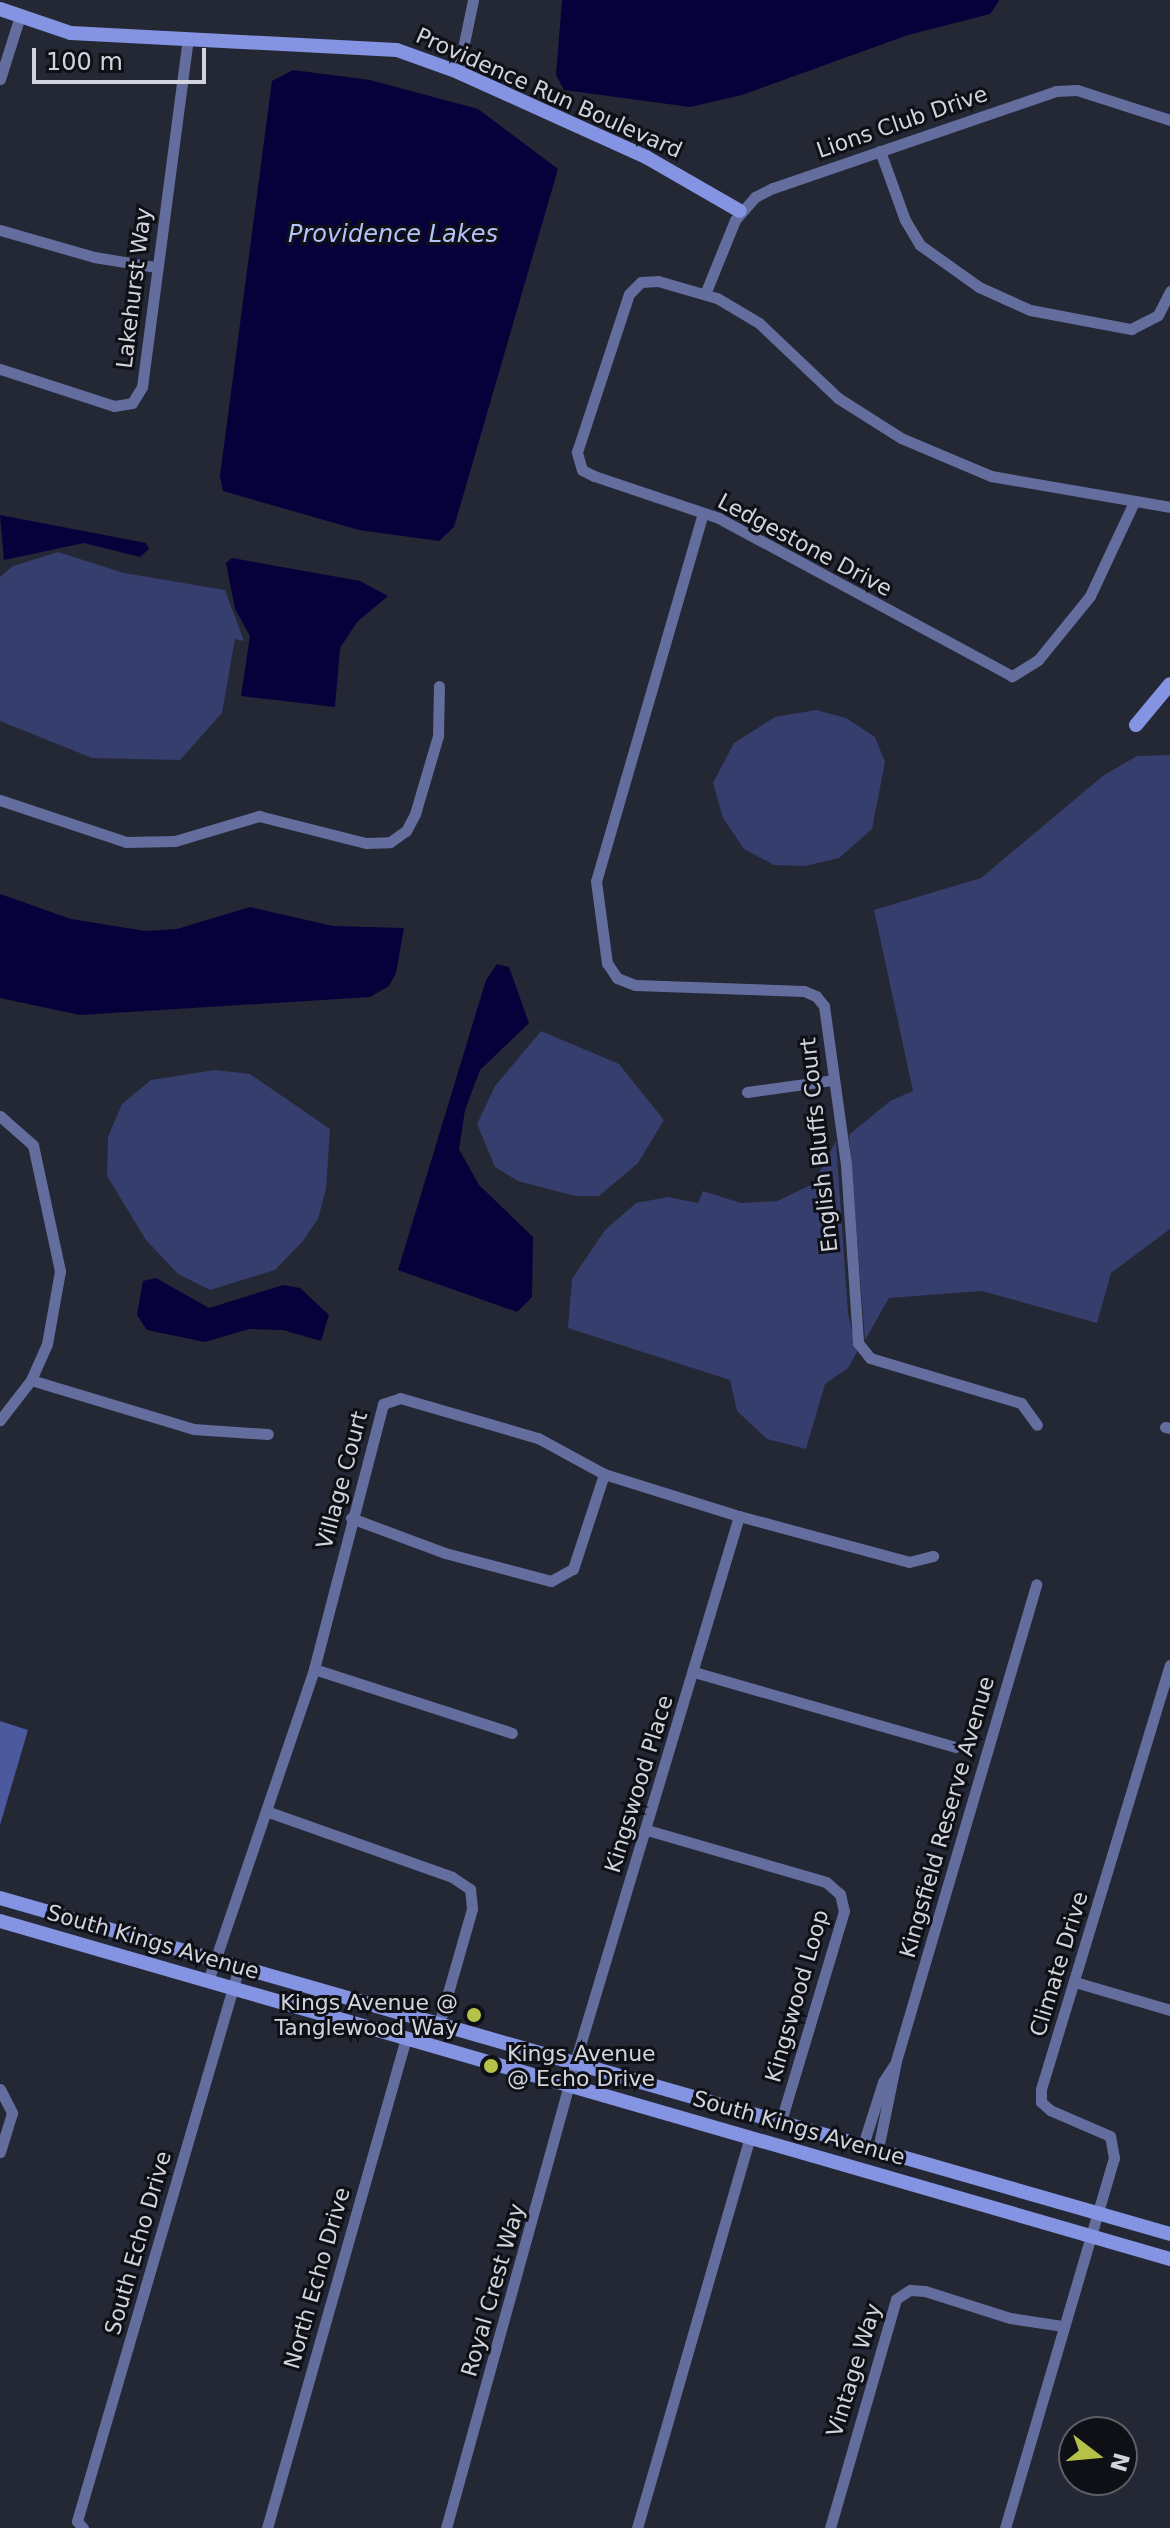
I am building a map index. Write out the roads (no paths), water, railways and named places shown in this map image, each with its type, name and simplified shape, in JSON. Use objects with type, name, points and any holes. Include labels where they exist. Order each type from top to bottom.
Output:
[{"type":"main road","name":"Providence Run Boulevard","points":[[0,9],[19,19],[71,33],[375,46],[458,72],[659,163],[740,211]]},
{"type":"main road","points":[[1136,725],[1170,684]]},
{"type":"main road","name":"South Kings Avenue","points":[[0,1898],[1170,2234]]},
{"type":"main road","points":[[56,1937],[63,1917]]},
{"type":"main road","name":"South Kings Avenue","points":[[0,1921],[1170,2259]]},
{"type":"street","points":[[458,72],[473,0]]},
{"type":"street","points":[[0,79],[19,19]]},
{"type":"street","name":"Lakehurst Way","points":[[0,369],[114,406],[132,403],[142,387],[188,39]]},
{"type":"street","name":"Lions Club Drive","points":[[740,211],[773,188],[1056,91],[1077,90],[1170,120]]},
{"type":"street","points":[[880,151],[905,220],[920,245],[979,287],[1030,310],[1131,329],[1158,315],[1170,291]]},
{"type":"street","points":[[705,294],[740,211]]},
{"type":"street","points":[[0,230],[94,257],[156,267]]},
{"type":"street","name":"Ledgestone Drive","points":[[1134,502],[1090,596],[1038,660],[1012,676],[703,513],[582,470],[577,452],[632,289],[652,280],[705,294],[759,323],[838,398],[901,438],[991,476],[1170,507]]},
{"type":"street","name":"English Bluffs Court","points":[[703,513],[596,881],[607,963],[617,978],[635,985],[804,991],[816,996],[824,1006],[846,1165],[858,1343],[870,1358],[1021,1403],[1037,1425]]},
{"type":"street","points":[[0,800],[126,842],[175,841],[259,816],[366,843],[390,842],[406,831],[415,814],[438,736],[439,686]]},
{"type":"street","points":[[747,1092],[834,1080]]},
{"type":"street","points":[[0,1116],[33,1145],[60,1271],[55,1315],[31,1380],[0,1420]]},
{"type":"street","points":[[31,1380],[193,1429],[268,1434]]},
{"type":"street","name":"Village Court","points":[[208,1981],[314,1669],[383,1404],[400,1398],[538,1438],[604,1474],[739,1516],[909,1562],[933,1556]]},
{"type":"street","points":[[351,1518],[445,1553],[551,1581],[573,1569],[604,1474]]},
{"type":"street","name":"Kingswood Place","points":[[575,2062],[739,1516]]},
{"type":"street","name":"Kingsfield Reserve Avenue","points":[[870,2147],[1036,1584]]},
{"type":"street","name":"Climate Drive","points":[[1089,2234],[1099,2212],[1114,2158],[1110,2136],[1041,2102],[1170,1665]]},
{"type":"street","points":[[314,1669],[512,1733]]},
{"type":"street","points":[[694,1672],[955,1747]]},
{"type":"street","points":[[266,1811],[452,1877],[470,1889],[472,1909],[439,2024]]},
{"type":"street","name":"Kingswood Loop","points":[[647,1830],[826,1882],[840,1894],[844,1911],[781,2121]]},
{"type":"street","name":"South Echo Drive","points":[[83,2528],[77,2521],[239,1967]]},
{"type":"street","points":[[1075,1982],[1170,2010]]},
{"type":"street","name":"North Echo Drive","points":[[267,2528],[406,2038]]},
{"type":"street","name":"Royal Crest Way","points":[[446,2528],[571,2086],[575,2062]]},
{"type":"street","points":[[0,2089],[12,2113],[0,2152]]},
{"type":"street","points":[[637,2528],[750,2137]]},
{"type":"street","points":[[1005,2528],[1089,2234]]},
{"type":"street","name":"Vintage Way","points":[[830,2528],[896,2299],[910,2290],[925,2291],[1010,2318],[1063,2326]]},
{"type":"water","points":[[562,0],[999,1],[990,14],[908,35],[742,95],[690,107],[564,90],[556,75]]},
{"type":"water","name":"Providence Lakes","points":[[293,70],[370,80],[478,109],[558,169],[454,527],[439,541],[359,530],[223,491],[220,476],[272,81]]},
{"type":"water","points":[[0,515],[146,543],[149,549],[140,557],[84,543],[4,560]]},
{"type":"water","points":[[232,558],[360,581],[388,596],[357,622],[340,648],[335,707],[241,696],[250,636],[235,609],[226,563]]},
{"type":"water","points":[[0,894],[71,919],[145,931],[177,929],[250,907],[333,926],[404,928],[396,973],[389,986],[370,997],[80,1015],[0,998]]},
{"type":"water","points":[[497,964],[509,967],[529,1023],[480,1070],[465,1110],[459,1149],[479,1185],[533,1237],[532,1297],[517,1312],[398,1270],[486,980]]},
{"type":"water","points":[[156,1278],[209,1308],[283,1285],[300,1288],[329,1315],[321,1341],[283,1330],[249,1329],[205,1342],[147,1330],[137,1315],[143,1281]]},
{"type":"place","name":"Kings Avenue @ Tanglewood Way","points":[[474,2015]]},
{"type":"place","name":"Kings Avenue @ Echo Drive","points":[[491,2066]]}]
